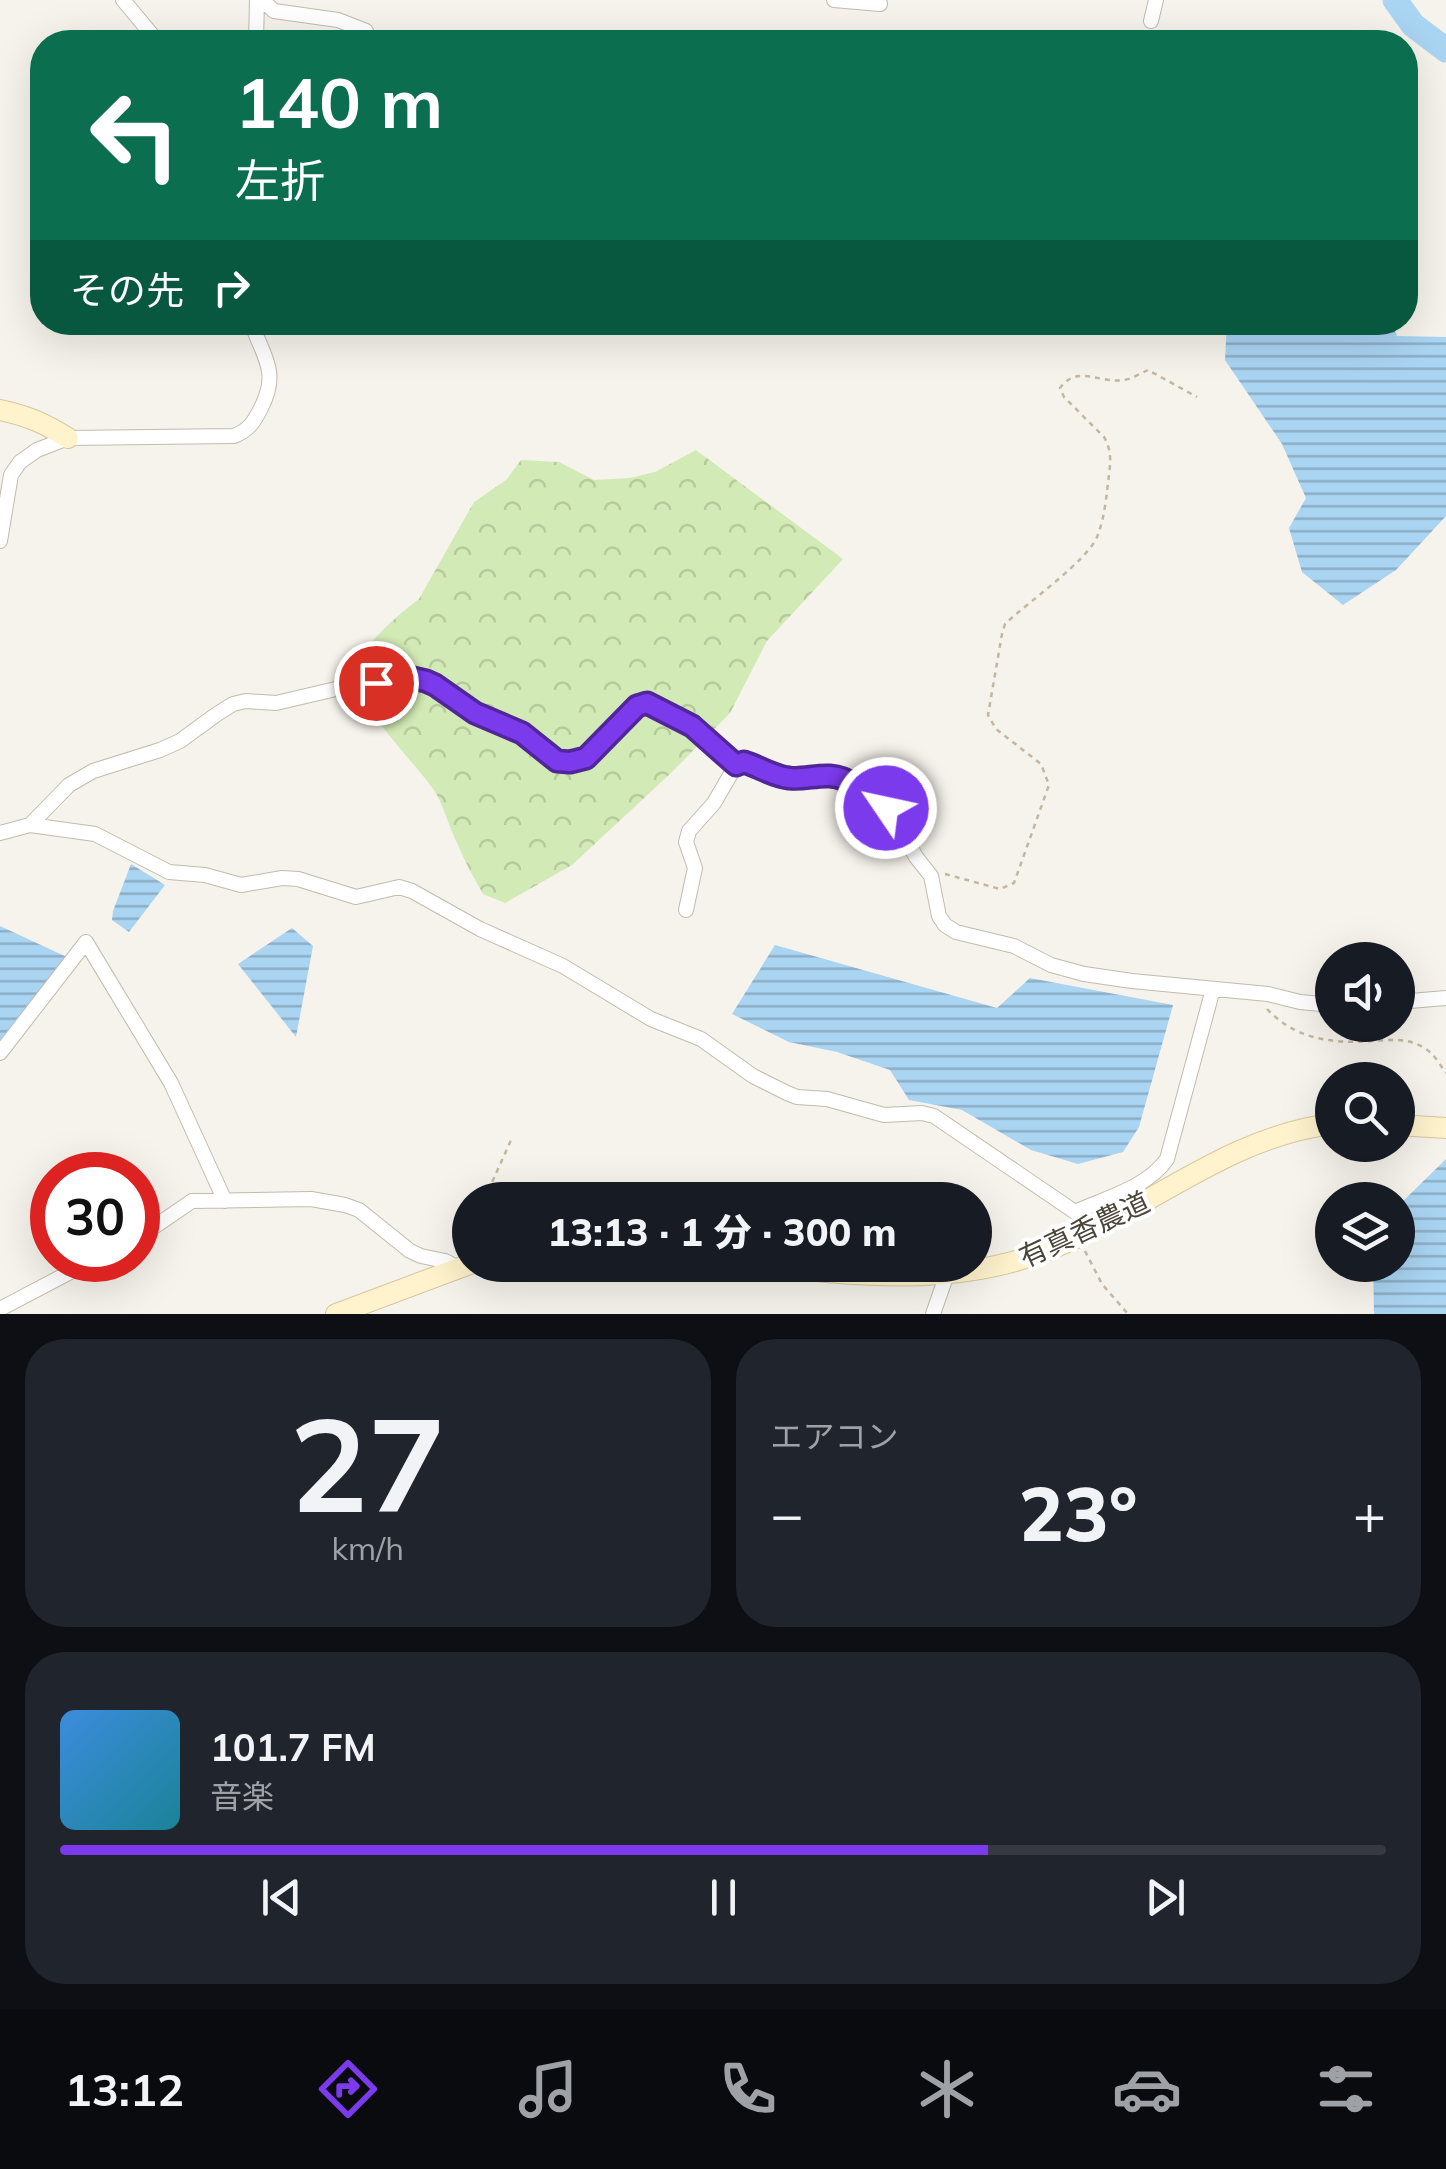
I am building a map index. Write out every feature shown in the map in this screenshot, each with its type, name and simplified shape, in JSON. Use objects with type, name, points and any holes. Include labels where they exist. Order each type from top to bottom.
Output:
[{"type":"street","points":[[122,0],[148,30]]},
{"type":"street","points":[[259,0],[274,11],[338,20],[363,30]]},
{"type":"street","points":[[257,30],[259,0]]},
{"type":"street","points":[[834,0],[880,4]]},
{"type":"street","points":[[1151,22],[1156,0]]},
{"type":"street","points":[[0,541],[11,474],[37,450],[68,438],[234,436],[245,432],[268,394],[271,376],[256,335]]},
{"type":"street","points":[[0,410],[44,423],[68,438]]},
{"type":"street","points":[[30,825],[70,785],[93,771],[180,742],[233,704],[276,704],[340,688],[413,678],[435,685],[475,713],[522,733],[557,761],[586,758],[637,706],[647,703],[692,726],[736,765]]},
{"type":"street","points":[[686,910],[695,868],[686,842],[689,831],[714,803],[736,765],[744,762],[792,779],[842,778],[873,797],[895,819],[931,876],[940,916],[956,932],[1014,946],[1051,965],[1084,974],[1315,1002]]},
{"type":"street","points":[[0,833],[30,825],[95,834],[168,872],[205,875],[241,884],[298,879],[356,897],[399,888],[412,891],[480,930],[563,966],[652,1020],[700,1039],[752,1076],[787,1093],[884,1115],[922,1112],[934,1116],[1075,1212],[1124,1201],[1167,1159],[1213,988]]},
{"type":"street","points":[[0,1053],[86,942],[171,1083],[225,1201]]},
{"type":"street","points":[[1415,1001],[1446,998]]},
{"type":"street","name":"有真香農道","points":[[992,1267],[1012,1264],[1078,1236],[1124,1201],[1252,1146],[1315,1126]]},
{"type":"street","points":[[1415,1126],[1446,1128]]},
{"type":"street","points":[[160,1223],[192,1202],[311,1198],[359,1210],[410,1251],[452,1262]]},
{"type":"street","points":[[1075,1212],[1078,1236]]},
{"type":"street","points":[[336,1314],[452,1270]]},
{"type":"street","points":[[0,1308],[50,1282]]},
{"type":"street","points":[[933,1314],[944,1282]]},
{"type":"path","points":[[931,876],[947,874],[1000,889],[1014,883],[1049,785],[1041,764],[996,728],[988,715],[1006,624],[1085,553],[1096,538],[1106,502],[1111,454],[1108,444],[1060,388],[1066,379],[1078,375],[1124,380],[1148,370],[1197,396]]},
{"type":"path","points":[[1253,993],[1271,1014],[1310,1037],[1332,1042],[1414,1042],[1430,1051],[1446,1074]]},
{"type":"path","points":[[492,1182],[512,1138]]},
{"type":"path","points":[[1078,1236],[1092,1269],[1128,1314]]},
{"type":"green space","points":[[696,450],[843,559],[767,641],[730,713],[671,773],[572,865],[505,903],[483,894],[437,795],[365,702],[355,674],[357,664],[380,633],[419,599],[474,502],[506,480],[521,460],[559,462],[594,480],[630,478],[655,472]]},
{"type":"water","points":[[1226,335],[1446,337],[1446,516],[1396,570],[1343,605],[1302,572],[1289,528],[1306,498],[1282,444],[1225,360]]},
{"type":"water","points":[[131,864],[165,885],[129,932],[112,920]]},
{"type":"water","points":[[0,926],[69,958],[0,1050]]},
{"type":"water","points":[[292,928],[313,946],[296,1037],[238,964]]},
{"type":"water","points":[[775,945],[997,1008],[1030,978],[1173,1005],[1139,1127],[1123,1152],[1078,1164],[1031,1150],[962,1110],[909,1100],[890,1070],[837,1052],[789,1042],[732,1014]]},
{"type":"water","points":[[1446,1159],[1446,1314],[1374,1314],[1373,1282],[1415,1282],[1415,1189]]},
{"type":"waterway","points":[[1395,0],[1413,25],[1446,50]]},
{"type":"route","points":[[376,683],[413,678],[426,681],[462,706],[522,733],[557,761],[570,762],[586,758],[637,706],[647,703],[692,726],[736,765],[752,764],[769,774],[792,779],[842,778],[886,808]]}]
